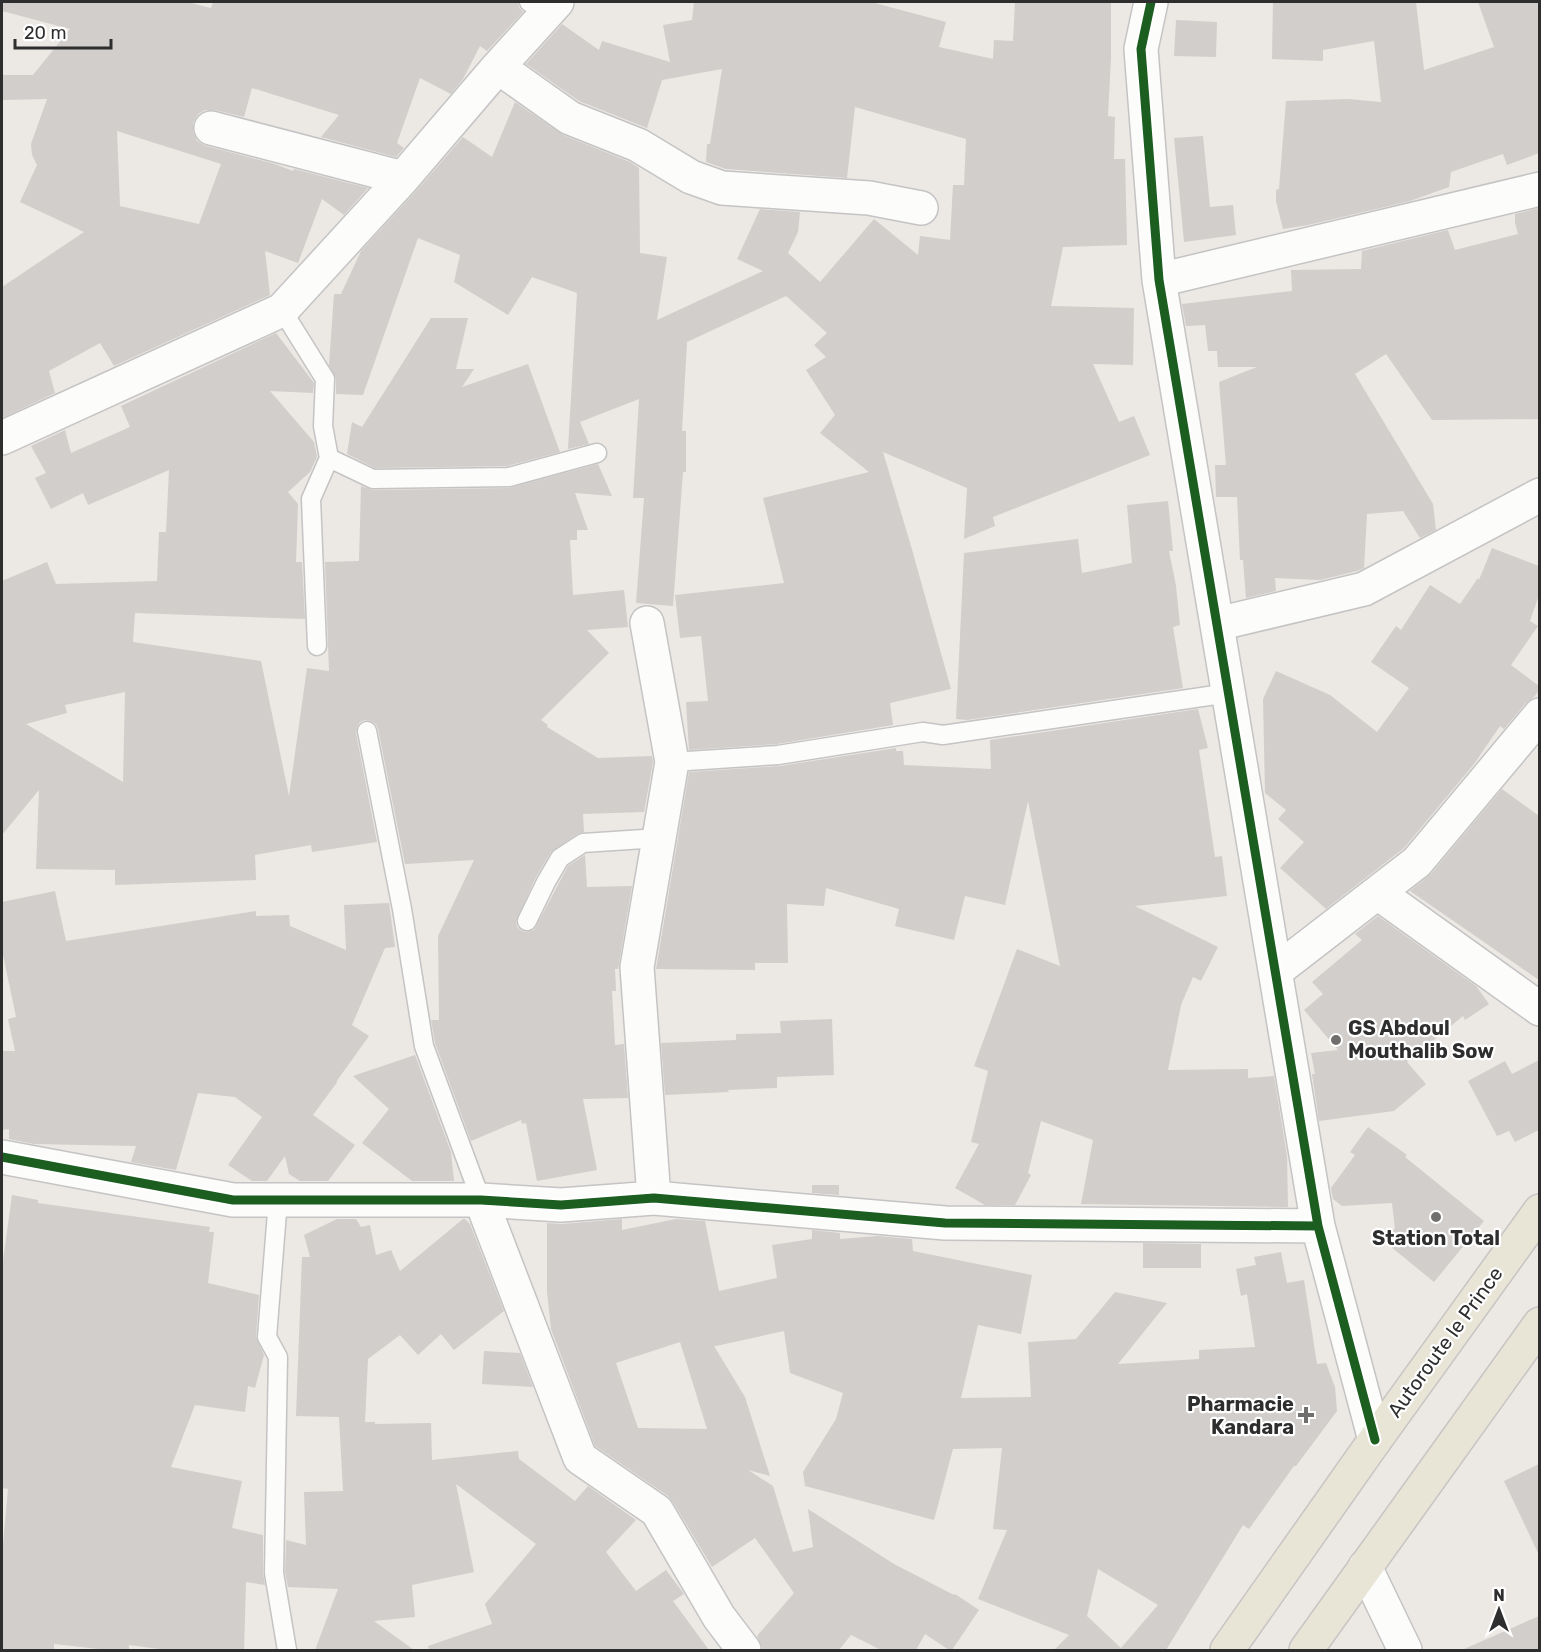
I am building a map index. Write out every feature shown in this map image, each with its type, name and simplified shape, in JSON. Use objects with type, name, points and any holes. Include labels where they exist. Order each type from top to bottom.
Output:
[{"type":"main road","name":"Autoroute le Prince","points":[[1227,1650],[1539,1211]]},
{"type":"main road","points":[[1306,1650],[1539,1324]]},
{"type":"street","points":[[1151,2],[1141,49],[1159,280],[1318,1226],[1375,1440]]},
{"type":"street","points":[[2,438],[282,310],[403,178],[498,67],[544,6]]},
{"type":"street","points":[[498,67],[570,118],[638,145],[691,177],[722,188],[869,198],[921,207]]},
{"type":"street","points":[[212,128],[403,178]]},
{"type":"street","points":[[1159,280],[1539,189]]},
{"type":"street","points":[[1217,624],[1364,589],[1539,495]]},
{"type":"street","points":[[647,623],[672,762],[637,967],[654,1198]]},
{"type":"street","points":[[1276,971],[1418,862],[1539,715]]},
{"type":"street","points":[[1378,893],[1539,1009]]},
{"type":"street","points":[[2,1157],[232,1200],[481,1200],[561,1205],[654,1198],[945,1223],[1318,1226]]},
{"type":"street","points":[[481,1200],[580,1458],[657,1511],[719,1617],[744,1650]]},
{"type":"street","points":[[1365,1567],[1405,1650]]},
{"type":"lane","points":[[282,310],[325,379],[323,426],[329,458],[311,499],[317,646]]},
{"type":"lane","points":[[329,458],[373,479],[475,478],[509,477],[597,453]]},
{"type":"lane","points":[[672,762],[778,754],[922,732],[943,735],[1229,693]]},
{"type":"lane","points":[[367,731],[402,909],[424,1046],[481,1200]]},
{"type":"lane","points":[[527,921],[560,858],[583,843],[659,838]]},
{"type":"lane","points":[[278,1200],[267,1337],[278,1357],[274,1573],[287,1650]]},
{"type":"building","points":[[2,2],[187,2],[211,8],[213,2],[518,2],[523,12],[487,51],[480,46],[463,79],[451,94],[420,78],[397,143],[404,148],[396,157],[321,137],[339,115],[252,88],[244,117],[215,110],[205,110],[198,114],[193,123],[193,132],[197,141],[206,146],[293,171],[294,169],[368,188],[344,215],[322,199],[298,263],[265,251],[270,295],[114,366],[100,343],[49,371],[55,393],[2,418],[2,287],[84,232],[20,202],[37,165],[32,155],[31,144],[47,99],[2,100],[2,75],[33,75],[70,29],[2,11]],"holes":[[[117,131],[221,164],[199,224],[120,206]]]},
{"type":"building","points":[[694,2],[871,2],[946,22],[939,47],[993,59],[994,40],[1013,41],[1015,2],[1111,2],[1108,116],[1115,117],[1114,159],[1125,159],[1127,245],[1063,247],[1051,306],[1134,308],[1133,365],[1093,364],[1119,422],[1134,416],[1150,455],[993,517],[995,526],[964,539],[967,488],[883,452],[951,689],[890,703],[893,725],[777,744],[689,750],[686,702],[708,701],[701,636],[680,638],[675,595],[784,583],[763,498],[869,472],[820,433],[835,415],[806,370],[826,357],[814,345],[827,333],[786,296],[687,342],[682,431],[686,431],[686,472],[683,472],[673,606],[636,603],[644,498],[633,498],[639,399],[580,422],[589,444],[568,449],[577,293],[532,277],[508,315],[454,282],[460,255],[418,238],[363,395],[336,394],[336,379],[329,365],[334,294],[341,294],[361,251],[463,137],[492,157],[515,102],[563,135],[630,162],[639,168],[640,253],[667,257],[657,320],[763,271],[737,259],[760,209],[800,212],[798,232],[788,253],[820,282],[874,219],[918,255],[920,236],[950,240],[953,185],[964,185],[966,139],[855,107],[847,178],[726,169],[706,162],[707,144],[710,144],[722,69],[662,80],[647,128],[579,101],[526,64],[562,24],[599,50],[602,41],[670,62],[663,25],[692,20]]},
{"type":"building","points":[[1273,2],[1416,2],[1424,70],[1494,47],[1478,2],[1539,2],[1539,153],[1507,165],[1503,154],[1451,172],[1449,187],[1410,201],[1283,229],[1276,201],[1276,190],[1279,189],[1286,101],[1348,99],[1381,102],[1374,41],[1323,50],[1323,61],[1272,59]]},
{"type":"building","points":[[1176,20],[1217,22],[1216,57],[1174,56]]},
{"type":"building","points":[[1203,136],[1210,207],[1233,205],[1236,235],[1184,242],[1174,138]]},
{"type":"building","points":[[1539,208],[1539,419],[1432,420],[1386,354],[1355,374],[1433,504],[1436,530],[1420,538],[1403,511],[1367,514],[1364,568],[1320,580],[1275,578],[1276,591],[1246,598],[1243,560],[1240,560],[1237,497],[1216,497],[1215,465],[1226,465],[1219,382],[1257,367],[1218,367],[1217,351],[1208,351],[1205,325],[1186,326],[1182,304],[1292,291],[1291,270],[1361,269],[1362,251],[1448,230],[1455,250],[1518,234],[1515,214]]},
{"type":"building","points":[[431,318],[468,318],[456,369],[474,369],[462,387],[528,364],[560,452],[507,466],[375,468],[347,454],[352,422],[362,427]]},
{"type":"building","points":[[276,333],[314,383],[313,393],[270,391],[314,442],[317,457],[310,472],[288,492],[298,504],[296,562],[302,562],[305,619],[135,613],[133,642],[261,661],[289,796],[307,668],[329,671],[325,562],[359,561],[361,486],[373,490],[509,488],[598,464],[612,496],[575,493],[588,530],[577,530],[577,540],[570,540],[573,595],[624,590],[628,627],[587,630],[609,653],[541,720],[548,725],[547,727],[598,758],[652,756],[653,762],[644,812],[583,814],[584,832],[577,834],[551,852],[536,877],[516,921],[517,927],[522,931],[534,930],[568,866],[585,855],[587,887],[632,886],[618,969],[615,969],[616,991],[612,991],[615,1045],[624,1044],[628,1098],[583,1099],[597,1170],[537,1181],[526,1123],[522,1124],[521,1120],[471,1141],[435,1043],[431,1020],[439,1020],[438,936],[474,860],[405,864],[378,729],[371,721],[360,722],[356,733],[377,842],[312,852],[311,845],[255,855],[256,880],[115,885],[115,870],[36,869],[39,790],[2,835],[2,581],[47,562],[56,584],[157,581],[159,532],[166,532],[169,470],[88,505],[83,493],[51,509],[35,478],[46,473],[31,446],[65,430],[71,453],[130,427],[121,406]],"holes":[[[125,692],[123,782],[26,724],[67,713],[65,705]]]},
{"type":"building","points":[[1168,501],[1173,551],[1169,551],[1180,625],[1173,627],[1183,688],[967,720],[956,719],[964,553],[1078,539],[1082,573],[1132,563],[1127,505]]},
{"type":"building","points":[[1492,548],[1539,566],[1539,595],[1530,621],[1538,626],[1511,665],[1539,686],[1539,690],[1504,729],[1500,726],[1474,764],[1404,848],[1326,909],[1280,868],[1304,842],[1278,819],[1286,810],[1265,793],[1263,699],[1276,671],[1330,695],[1377,732],[1409,688],[1371,662],[1396,626],[1401,630],[1430,585],[1460,604],[1478,578],[1479,580]]},
{"type":"building","points":[[1198,709],[1208,748],[1199,750],[1215,857],[1222,856],[1227,896],[1135,906],[1218,947],[1201,981],[1193,977],[1181,1005],[1168,1070],[1248,1069],[1248,1078],[1274,1076],[1287,1156],[1288,1207],[1081,1204],[1093,1140],[1041,1121],[1028,1173],[1031,1175],[1015,1205],[985,1205],[955,1188],[979,1144],[971,1142],[988,1071],[974,1066],[1017,949],[1060,966],[1028,801],[1005,905],[965,896],[954,940],[895,926],[899,909],[826,888],[824,906],[787,904],[788,963],[755,963],[755,970],[656,969],[689,772],[780,766],[896,748],[896,751],[903,751],[904,765],[991,769],[990,740]]},
{"type":"building","points":[[1502,789],[1539,816],[1539,980],[1410,891],[1431,874]]},
{"type":"building","points":[[55,891],[66,941],[256,911],[256,916],[289,915],[290,926],[346,950],[344,905],[389,903],[395,947],[385,948],[352,1025],[369,1036],[313,1115],[355,1145],[328,1181],[300,1181],[289,1174],[285,1156],[267,1181],[252,1181],[228,1165],[262,1117],[235,1097],[198,1093],[176,1170],[131,1162],[136,1146],[34,1144],[9,1139],[9,1129],[2,1130],[2,1051],[15,1051],[8,1019],[16,1017],[2,950],[2,902]]},
{"type":"building","points":[[1378,916],[1476,986],[1489,1004],[1465,1020],[1463,1016],[1407,1062],[1426,1084],[1394,1111],[1319,1121],[1311,1053],[1338,1050],[1304,1010],[1323,994],[1312,982],[1362,940],[1355,934]]},
{"type":"building","points":[[832,1019],[834,1075],[777,1077],[777,1088],[665,1095],[661,1043],[736,1040],[736,1034],[781,1033],[780,1021]]},
{"type":"building","points":[[415,1055],[451,1152],[454,1181],[412,1181],[362,1143],[389,1109],[353,1076]]},
{"type":"building","points":[[1539,1060],[1539,1130],[1515,1142],[1509,1131],[1497,1136],[1468,1081],[1505,1061],[1512,1074]]},
{"type":"building","points":[[1368,1127],[1407,1155],[1405,1157],[1484,1221],[1434,1282],[1374,1233],[1395,1229],[1392,1203],[1342,1206],[1333,1199],[1331,1188],[1355,1155],[1350,1152]]},
{"type":"building","points":[[812,1185],[839,1185],[839,1195],[812,1193]]},
{"type":"building","points":[[12,1195],[38,1200],[38,1203],[210,1227],[209,1232],[214,1232],[208,1283],[259,1295],[256,1337],[264,1355],[255,1388],[248,1386],[245,1412],[195,1405],[171,1467],[242,1481],[232,1528],[263,1535],[265,1585],[246,1582],[244,1650],[167,1650],[129,1645],[129,1650],[108,1650],[54,1644],[54,1650],[2,1650],[2,1556],[8,1489],[2,1488],[2,1268]]},
{"type":"building","points":[[337,1219],[356,1219],[361,1227],[370,1225],[376,1255],[391,1250],[400,1271],[465,1219],[470,1224],[504,1311],[454,1350],[441,1334],[418,1355],[400,1335],[368,1359],[365,1422],[375,1422],[375,1424],[431,1423],[432,1460],[518,1451],[519,1459],[575,1501],[588,1486],[636,1520],[606,1552],[636,1591],[666,1570],[684,1594],[673,1601],[709,1650],[429,1650],[428,1646],[492,1624],[485,1604],[536,1544],[456,1484],[474,1572],[412,1585],[415,1617],[374,1621],[414,1650],[315,1650],[338,1589],[288,1587],[285,1572],[286,1540],[306,1545],[304,1492],[343,1491],[339,1417],[296,1416],[302,1257],[310,1257],[304,1235]]},
{"type":"building","points":[[622,1219],[622,1230],[676,1219],[705,1221],[719,1291],[777,1278],[772,1245],[812,1239],[812,1230],[840,1233],[840,1239],[877,1236],[912,1239],[913,1251],[1032,1275],[1021,1334],[978,1325],[961,1398],[1031,1397],[1028,1342],[1076,1339],[1115,1292],[1167,1303],[1118,1364],[1199,1359],[1199,1350],[1255,1347],[1247,1294],[1241,1296],[1236,1269],[1256,1265],[1254,1257],[1281,1252],[1287,1283],[1304,1280],[1317,1364],[1326,1363],[1335,1387],[1337,1411],[1249,1529],[1243,1525],[1166,1650],[1054,1650],[1069,1635],[978,1599],[1007,1530],[993,1529],[1002,1448],[953,1449],[934,1520],[805,1486],[803,1472],[836,1419],[843,1393],[790,1373],[784,1331],[714,1346],[745,1397],[770,1476],[748,1470],[773,1486],[793,1552],[813,1547],[808,1509],[894,1564],[955,1594],[979,1610],[952,1650],[925,1634],[916,1650],[881,1650],[851,1635],[839,1650],[762,1650],[757,1636],[794,1593],[755,1538],[712,1567],[668,1496],[595,1446],[551,1329],[547,1292],[547,1223]],"holes":[[[680,1342],[707,1429],[638,1428],[616,1363]],[[1098,1569],[1158,1605],[1121,1648],[1087,1616]]]},
{"type":"building","points":[[1143,1243],[1201,1244],[1201,1268],[1143,1268]]},
{"type":"building","points":[[484,1351],[520,1353],[533,1387],[482,1384]]},
{"type":"building","points":[[1539,1464],[1539,1555],[1504,1481]]},
{"type":"building","points":[[1539,1616],[1539,1650],[1462,1650]]},
{"type":"cycle path","points":[[1151,2],[1141,49],[1159,280],[1318,1226],[1375,1440]]},
{"type":"cycle path","points":[[2,1157],[233,1200],[481,1200],[561,1205],[654,1198],[945,1223],[1318,1226]]},
{"type":"place","name":"GS Abdoul Mouthalib Sow","points":[[1336,1040]]},
{"type":"place","name":"Station Total","points":[[1436,1217]]},
{"type":"place","name":"Pharmacie Kandara","points":[[1306,1415]]}]
